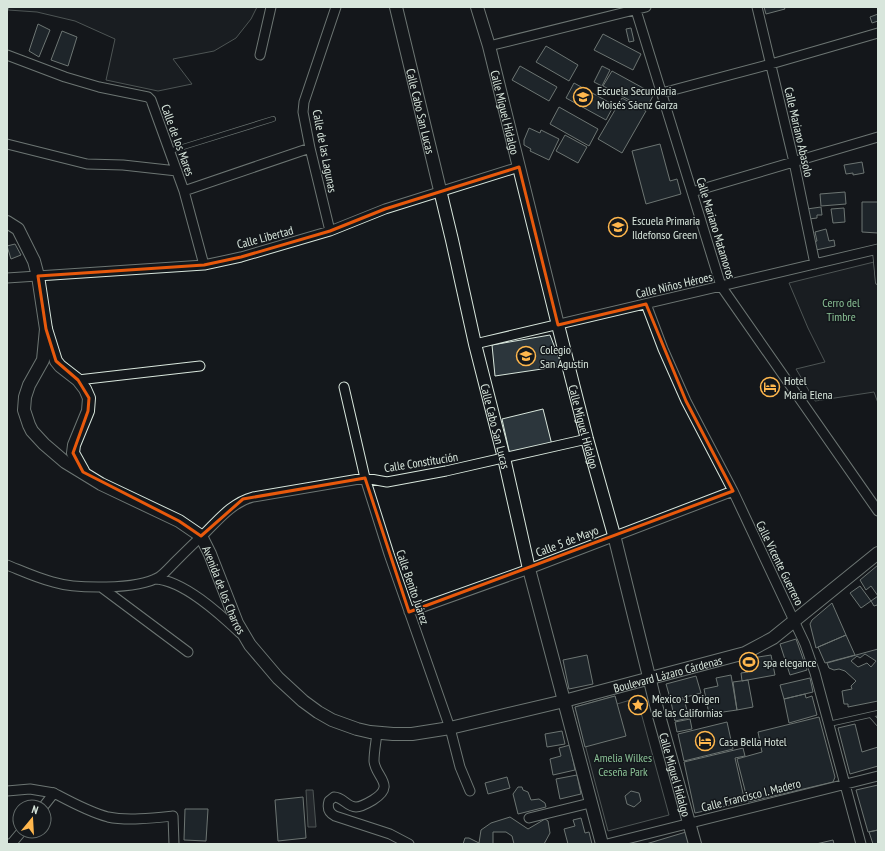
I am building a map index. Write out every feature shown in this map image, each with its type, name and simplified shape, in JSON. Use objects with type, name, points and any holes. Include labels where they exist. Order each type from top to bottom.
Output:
[{"type":"main road","name":"Calle Cabo San Lucas","points":[[396,7],[529,568],[602,844]]},
{"type":"main road","name":"Calle Miguel Hidalgo","points":[[478,7],[587,438],[614,535],[665,738],[695,844]]},
{"type":"main road","name":"Avenida de los Charros","points":[[7,222],[18,229],[34,261],[38,276],[46,329],[56,361],[78,380]]},
{"type":"main road","name":"Avenida de los Charros","points":[[46,329],[43,360],[29,385],[25,397],[24,410],[32,431],[44,444],[65,462],[101,484],[179,521],[201,536],[210,554],[237,623],[246,639],[278,678],[299,698],[318,712],[343,725],[377,733],[412,734],[450,728]]},
{"type":"main road","points":[[78,380],[85,389],[89,398],[88,411],[74,445],[73,452],[83,472]]},
{"type":"main road","name":"Boulevard Lázaro Cárdenas","points":[[450,728],[564,701],[745,653],[773,638],[878,553]]},
{"type":"street","points":[[260,55],[271,7]]},
{"type":"street","name":"Calle de las Lagunas","points":[[330,232],[303,112],[304,102],[336,7]]},
{"type":"street","points":[[489,46],[636,8],[646,7]]},
{"type":"street","name":"Calle Mariano Abasolo","points":[[756,7],[794,162],[815,264]]},
{"type":"street","name":"Calle Mariano Matamoros","points":[[636,8],[721,286],[878,511]]},
{"type":"street","points":[[662,93],[771,64],[878,33]]},
{"type":"street","name":"Calle de los Mares","points":[[7,55],[66,77],[99,87],[148,97],[151,100],[184,191],[204,265]]},
{"type":"street","points":[[692,192],[878,137]]},
{"type":"street","points":[[7,144],[87,164],[123,165],[177,171]]},
{"type":"street","points":[[184,191],[310,148]]},
{"type":"street","name":"Calle Libertad","points":[[7,278],[204,265],[241,257],[330,232],[385,209],[519,167]]},
{"type":"street","name":"Calle Niños Héroes","points":[[476,344],[876,249]]},
{"type":"street","name":"Calle Vicente Guerrero","points":[[646,304],[663,349],[686,401],[733,490],[806,644],[816,673],[861,844]]},
{"type":"street","points":[[78,380],[200,366]]},
{"type":"street","name":"Calle Benito Juárez","points":[[344,386],[365,478],[388,554],[450,728],[460,767],[470,791]]},
{"type":"street","name":"Calle Constitución","points":[[155,579],[162,575],[201,536],[242,499],[365,478],[387,482],[446,471],[587,438]]},
{"type":"street","name":"Calle 5 de Mayo","points":[[409,612],[733,490]]},
{"type":"street","points":[[7,565],[42,579],[63,585],[131,585],[155,579],[171,582],[186,589],[228,622],[246,639]]},
{"type":"street","points":[[101,586],[188,652]]},
{"type":"street","points":[[377,733],[374,761],[383,781],[382,793],[368,803],[357,807],[352,807],[340,798],[334,796],[328,801],[328,809],[335,816],[390,834],[409,844]]},
{"type":"street","name":"Calle Francisco I. Madero","points":[[607,844],[878,776]]},
{"type":"street","points":[[7,791],[30,789],[54,793],[80,806],[109,817],[141,819],[173,816],[174,844]]},
{"type":"street","points":[[49,799],[54,793]]},
{"type":"street","points":[[529,818],[590,803]]},
{"type":"lane","points":[[170,151],[273,119]]},
{"type":"lane","points":[[876,249],[878,282]]},
{"type":"lane","points":[[829,724],[878,713]]},
{"type":"lane","points":[[871,715],[878,723]]},
{"type":"highlighted area","points":[[519,167],[558,325],[646,304],[686,401],[733,491],[409,612],[365,478],[243,499],[201,536],[179,521],[83,472],[73,453],[88,411],[89,398],[78,380],[56,361],[46,329],[38,276],[204,265],[241,257],[330,231],[385,209]]},
{"type":"green space","points":[[9,7],[257,7],[251,19],[236,38],[214,51],[173,59],[192,84],[158,91],[106,80],[115,39],[75,21],[37,12],[8,10]]},
{"type":"green space","name":"Cerro del Timbre","points":[[878,261],[878,403],[874,392],[815,401],[796,369],[825,362],[808,328],[789,283]]},
{"type":"green space","name":"Amelia Wilkes Ceseña Park","points":[[615,696],[617,704],[637,698],[669,815],[608,831],[575,707]]},
{"type":"shaded area","points":[[306,790],[313,790],[316,827],[308,827]]},
{"type":"building","points":[[764,7],[784,7],[785,9],[766,14]]},
{"type":"building","points":[[878,14],[878,21],[872,23],[870,17]]},
{"type":"building","points":[[38,24],[50,30],[39,57],[29,51]]},
{"type":"building","points":[[631,28],[634,41],[629,42],[626,29]]},
{"type":"building","points":[[62,31],[77,37],[68,66],[51,60]]},
{"type":"building","points":[[603,34],[641,54],[633,70],[594,50]]},
{"type":"building","points":[[546,46],[578,65],[569,81],[536,62]]},
{"type":"building","points":[[520,66],[557,87],[549,101],[512,80]]},
{"type":"building","points":[[602,66],[610,70],[602,86],[594,82]]},
{"type":"building","points":[[612,71],[654,94],[646,109],[603,86]]},
{"type":"building","points":[[574,83],[614,105],[606,120],[566,98]]},
{"type":"building","points":[[622,98],[646,111],[622,153],[598,139]]},
{"type":"building","points":[[559,107],[598,129],[589,146],[550,124]]},
{"type":"building","points":[[529,128],[540,133],[541,130],[559,139],[549,160],[530,151],[531,149],[524,145],[524,140]]},
{"type":"building","points":[[565,135],[587,147],[578,163],[556,151]]},
{"type":"building","points":[[660,144],[670,181],[677,179],[681,194],[646,204],[632,151]]},
{"type":"building","points":[[862,162],[864,173],[853,175],[853,173],[846,174],[844,165]]},
{"type":"building","points":[[845,192],[846,204],[821,206],[820,194]]},
{"type":"building","points":[[862,202],[878,202],[878,233],[862,232]]},
{"type":"building","points":[[821,207],[822,215],[817,215],[817,218],[809,219],[807,209]]},
{"type":"building","points":[[844,208],[845,222],[833,223],[831,209]]},
{"type":"building","points":[[826,229],[829,241],[834,240],[835,246],[816,250],[814,242],[817,241],[815,232]]},
{"type":"building","points":[[15,244],[21,255],[11,259],[7,246]]},
{"type":"building","name":"Colegio San Agustin","points":[[550,335],[562,366],[495,376],[492,345]]},
{"type":"building","points":[[543,409],[552,445],[510,455],[502,419]]},
{"type":"building","points":[[878,565],[878,596],[871,586],[866,590],[860,580]]},
{"type":"building","points":[[860,586],[871,601],[861,608],[850,593]]},
{"type":"building","points":[[878,596],[878,607],[877,605],[874,606],[871,601]]},
{"type":"building","points":[[832,603],[846,635],[816,648],[810,624],[812,620]]},
{"type":"building","points":[[846,635],[855,655],[825,663],[818,647]]},
{"type":"building","points":[[796,639],[807,670],[790,675],[780,644]]},
{"type":"building","points":[[878,649],[878,701],[848,707],[848,704],[844,704],[842,691],[852,689],[851,686],[856,681],[845,671],[829,668],[827,663]],"holes":[[[865,654],[876,661],[871,667],[867,663],[858,667],[851,661],[857,656],[860,658]]]},
{"type":"building","points":[[587,655],[593,684],[569,689],[563,660]]},
{"type":"building","points":[[771,655],[775,675],[742,681],[741,673],[748,672],[746,659]]},
{"type":"building","points":[[731,675],[737,710],[709,714],[704,689],[718,686],[716,678]]},
{"type":"building","points":[[696,676],[701,693],[671,701],[666,684]]},
{"type":"building","points":[[810,678],[813,692],[784,699],[780,685]]},
{"type":"building","points":[[748,680],[753,707],[737,710],[733,682]]},
{"type":"building","points":[[805,694],[806,698],[812,696],[817,715],[789,723],[784,699]]},
{"type":"building","points":[[615,696],[626,736],[585,747],[575,707]]},
{"type":"building","points":[[684,699],[689,718],[675,721],[671,702]]},
{"type":"building","points":[[819,717],[835,777],[833,782],[748,802],[737,759],[762,752],[758,732]]},
{"type":"building","points":[[690,719],[692,729],[677,732],[675,722]]},
{"type":"building","name":"Casa Bella Hotel","points":[[727,722],[733,749],[684,761],[678,734]]},
{"type":"building","points":[[855,724],[862,752],[878,747],[878,766],[850,774],[838,728]]},
{"type":"building","points":[[562,731],[565,744],[547,747],[545,734]]},
{"type":"building","points":[[570,745],[575,770],[553,775],[550,759],[561,756],[559,748]]},
{"type":"building","points":[[743,748],[745,756],[735,758],[745,802],[695,813],[684,762]]},
{"type":"building","points":[[577,775],[581,794],[560,799],[556,779]]},
{"type":"building","points":[[507,777],[510,788],[488,794],[485,783]]},
{"type":"building","points":[[878,785],[878,830],[868,832],[856,790]]},
{"type":"building","points":[[518,787],[522,787],[523,790],[528,792],[531,800],[539,799],[545,803],[546,807],[518,814],[513,794]]},
{"type":"building","points":[[631,791],[639,793],[641,801],[634,807],[627,804],[625,796]]},
{"type":"building","points":[[303,797],[306,838],[278,841],[275,800]]},
{"type":"building","points":[[185,809],[208,809],[206,841],[184,840]]},
{"type":"building","points":[[510,817],[528,829],[545,819],[548,821],[550,833],[544,844],[514,844],[512,836],[506,832],[493,832],[493,844],[463,844],[465,838],[469,838],[479,843],[481,830],[491,823]]},
{"type":"building","points":[[581,818],[585,833],[589,832],[592,844],[568,844],[564,829],[575,826],[573,820]]},
{"type":"building","points":[[878,830],[878,844],[873,844],[869,832]]},
{"type":"building","points":[[686,832],[690,844],[646,844]]},
{"type":"building","points":[[833,840],[834,844],[816,844]]},
{"type":"place","name":"Escuela Secundaria Moisés Sáenz Garza","points":[[583,97]]},
{"type":"place","name":"Escuela Primaria Ildefonso Green","points":[[618,227]]},
{"type":"place","name":"Colegio San Agustin","points":[[526,356]]},
{"type":"place","name":"Hotel Maria Elena","points":[[770,387]]},
{"type":"place","name":"spa elegance","points":[[749,662]]},
{"type":"place","name":"Mexico 1 Origen de las Californias","points":[[638,705]]},
{"type":"place","name":"Casa Bella Hotel","points":[[705,741]]}]
